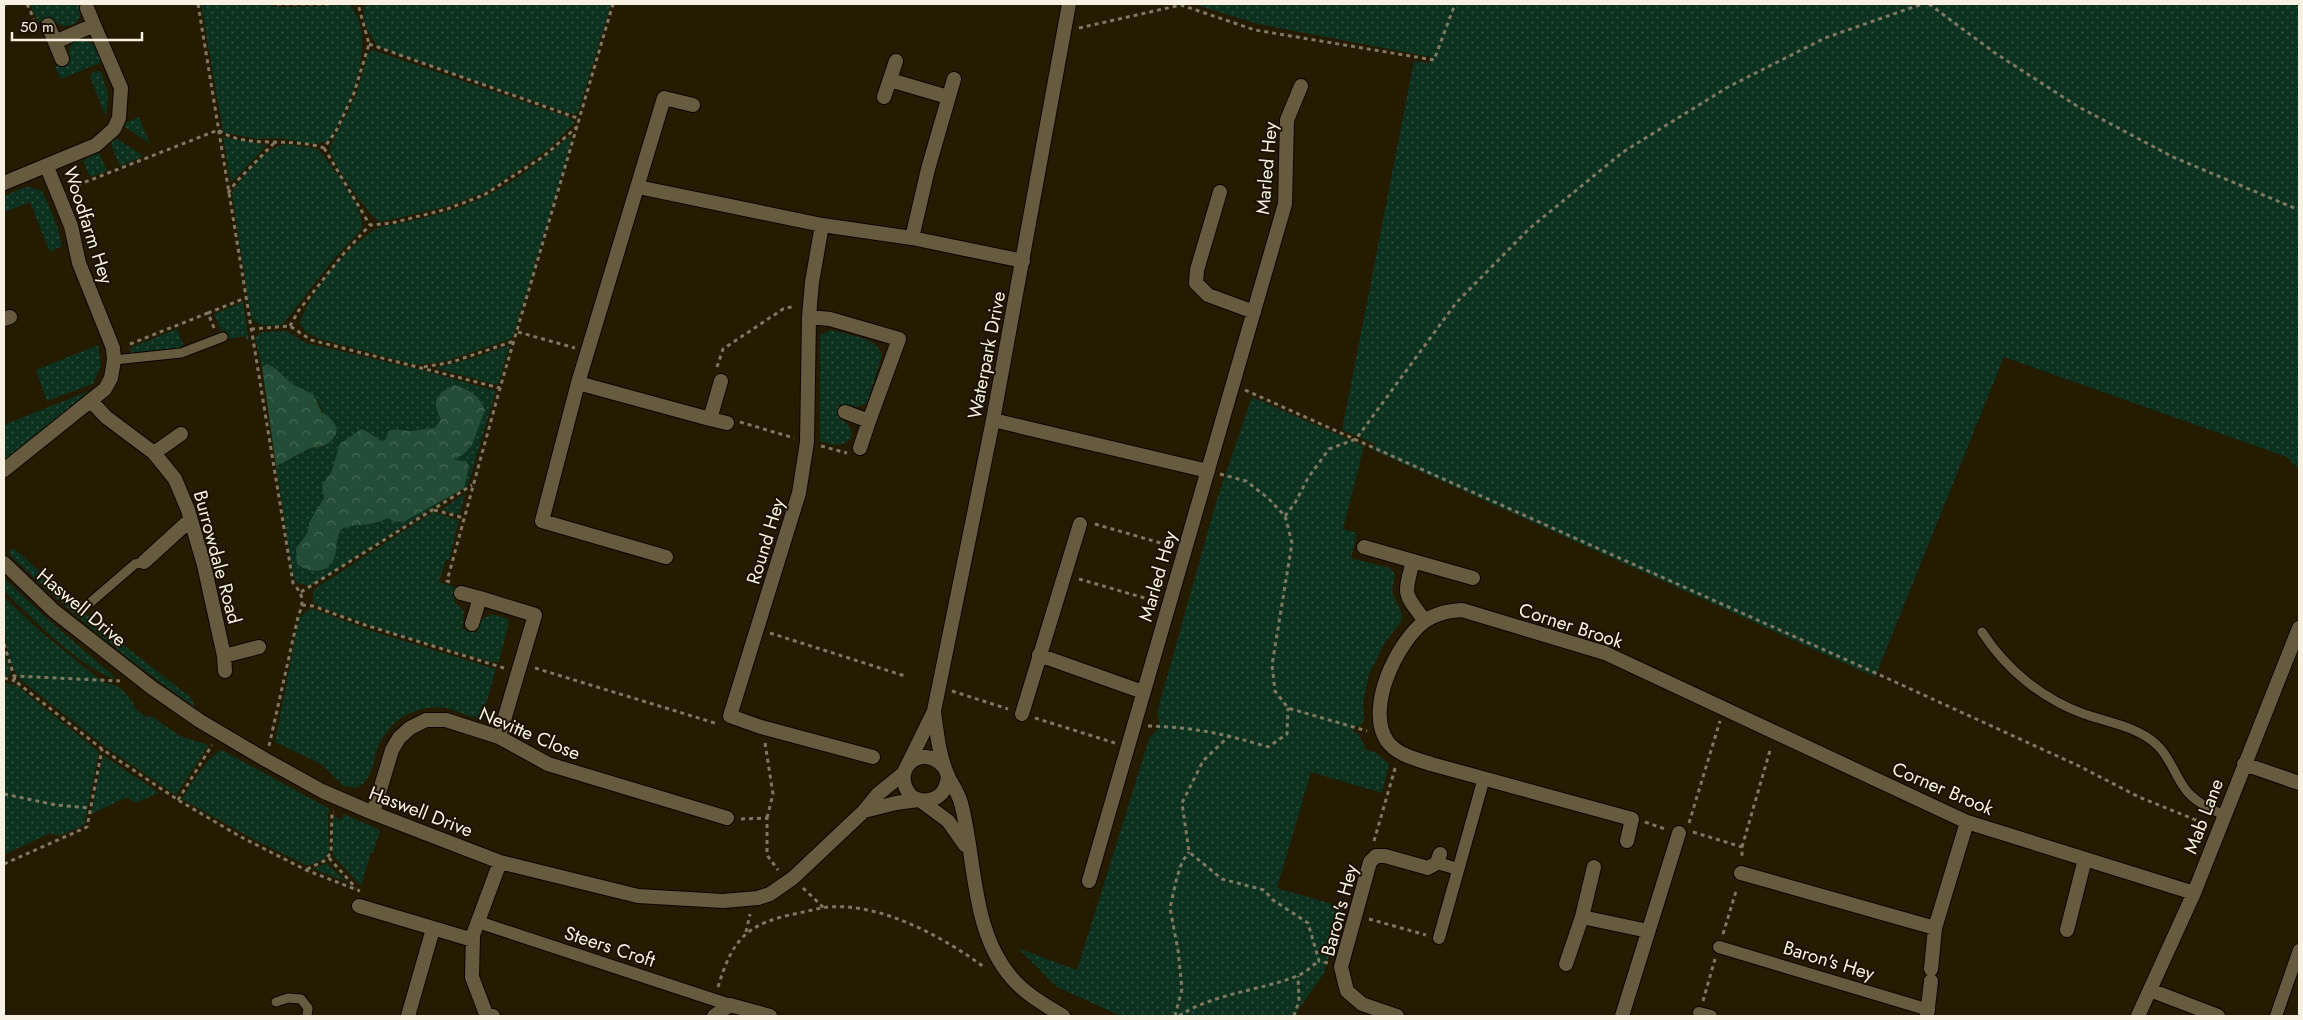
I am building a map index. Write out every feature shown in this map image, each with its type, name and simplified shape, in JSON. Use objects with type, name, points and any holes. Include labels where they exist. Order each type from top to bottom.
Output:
[{"type":"street","name":"Waterpark Drive","points":[[968,850],[948,821],[908,792],[904,786],[905,770],[934,711],[993,420],[1069,4]]},
{"type":"street","name":"Woodfarm Hey","points":[[4,470],[105,389],[121,359],[113,348],[77,257],[71,226],[47,167],[96,145],[114,129],[119,118],[121,88],[87,8]]},
{"type":"street","points":[[48,25],[62,59]]},
{"type":"street","points":[[55,42],[94,25]]},
{"type":"street","points":[[884,97],[896,61]]},
{"type":"street","points":[[912,238],[954,79]]},
{"type":"street","points":[[890,80],[948,97]]},
{"type":"street","name":"Marled Hey","points":[[1089,881],[1208,471],[1231,384],[1285,204],[1287,120],[1301,86]]},
{"type":"street","points":[[666,557],[542,521],[578,383],[664,98],[693,105]]},
{"type":"street","points":[[4,184],[47,167]]},
{"type":"street","points":[[638,187],[822,225],[912,238],[1023,261]]},
{"type":"street","points":[[1220,192],[1197,270],[1196,283],[1208,296],[1254,312]]},
{"type":"street","name":"Round Hey","points":[[730,716],[799,493],[807,442],[810,303],[822,225]]},
{"type":"street","points":[[809,317],[830,319],[899,339],[860,448]]},
{"type":"street","points":[[710,419],[721,381]]},
{"type":"street","points":[[578,383],[727,424]]},
{"type":"street","name":"Burrowdale Road","points":[[91,401],[106,417],[154,452],[175,479],[184,496],[204,565],[224,656],[225,671]]},
{"type":"street","points":[[845,412],[869,421]]},
{"type":"street","points":[[993,420],[1208,471]]},
{"type":"street","points":[[154,452],[181,434]]},
{"type":"street","points":[[144,562],[190,520]]},
{"type":"street","points":[[1022,714],[1080,524]]},
{"type":"street","points":[[1364,547],[1473,578]]},
{"type":"street","points":[[1413,561],[1405,589],[1410,601],[1425,621]]},
{"type":"street","name":"Haswell Drive","points":[[4,563],[54,611],[140,679],[200,721],[266,760],[345,802],[500,862],[638,896],[723,902],[758,898],[782,887],[905,770]]},
{"type":"street","points":[[461,593],[535,615],[518,667],[499,737]]},
{"type":"street","points":[[472,624],[480,598]]},
{"type":"street","name":"Corner Brook","points":[[1383,733],[1380,702],[1387,677],[1409,638],[1425,621],[1443,612],[1462,610],[1605,653],[1967,822],[2194,893]]},
{"type":"street","name":"Mab Lane","points":[[2138,1016],[2194,893],[2223,815],[2299,628]]},
{"type":"street","points":[[224,656],[259,647]]},
{"type":"street","points":[[1039,655],[1143,692]]},
{"type":"street","name":"Waterpark Drive","points":[[934,711],[946,771],[958,791],[961,802],[968,850],[988,935],[1011,977],[1037,1000],[1063,1016]]},
{"type":"street","points":[[730,716],[761,727],[873,757]]},
{"type":"street","name":"Nevitte Close","points":[[373,813],[392,750],[399,738],[410,728],[426,720],[446,720],[499,737],[548,764],[726,818]]},
{"type":"street","points":[[1383,733],[1388,743],[1400,753],[1431,764],[1632,819],[1627,841]]},
{"type":"street","points":[[905,770],[918,757],[926,756],[933,758],[946,771],[945,789],[941,795],[928,801],[920,800]]},
{"type":"street","points":[[2244,764],[2299,782]]},
{"type":"street","points":[[1439,938],[1484,778]]},
{"type":"street","name":"Haswell Drive","points":[[864,811],[889,804],[920,800]]},
{"type":"street","name":"Baron's Hey","points":[[1719,947],[1928,1013],[1935,928],[1967,822]]},
{"type":"street","points":[[1622,1016],[1679,833]]},
{"type":"street","name":"Baron's Hey","points":[[1397,1016],[1362,1004],[1347,991],[1341,967],[1370,862],[1376,856],[1386,856],[1428,868],[1438,858]]},
{"type":"street","points":[[1438,858],[1458,869]]},
{"type":"street","points":[[2067,930],[2085,859]]},
{"type":"street","points":[[487,1015],[472,977],[473,940],[500,862]]},
{"type":"street","points":[[1566,964],[1582,917],[1594,867]]},
{"type":"street","points":[[1741,873],[1935,928]]},
{"type":"street","points":[[359,906],[473,940]]},
{"type":"street","points":[[1582,917],[1648,931]]},
{"type":"street","name":"Steers Croft","points":[[478,922],[714,1000],[770,1016]]},
{"type":"street","points":[[408,1016],[433,929]]},
{"type":"street","points":[[2276,1016],[2299,950]]},
{"type":"street","points":[[2150,990],[2218,1016]]},
{"type":"street","points":[[714,1016],[730,1005]]},
{"type":"lane","points":[[121,359],[181,353],[220,338]]},
{"type":"lane","points":[[91,602],[135,564],[144,562]]},
{"type":"lane","points":[[1982,632],[2006,662],[2049,698],[2083,714],[2118,724],[2146,736],[2158,745],[2185,790],[2200,803],[2223,815]]},
{"type":"lane","points":[[276,1002],[288,998],[301,999],[308,1008],[307,1016]]},
{"type":"path","points":[[198,4],[293,583],[301,592],[302,605],[266,760]]},
{"type":"path","points":[[277,4],[329,4]]},
{"type":"path","points":[[324,148],[336,131],[354,93],[368,44],[358,4]]},
{"type":"path","points":[[461,593],[458,585],[447,581],[500,388],[613,4]]},
{"type":"path","points":[[1064,32],[1181,4],[1255,30],[1434,60],[1456,4]]},
{"type":"path","points":[[1285,516],[1296,503],[1308,478],[1329,449],[1356,439],[1456,303],[1530,228],[1623,152],[1728,87],[1825,38],[1922,4]]},
{"type":"path","points":[[1929,4],[1995,53],[2077,106],[2173,157],[2299,210]]},
{"type":"path","points":[[368,44],[580,118]]},
{"type":"path","points":[[290,326],[299,310],[344,253],[370,225],[392,223],[447,209],[484,195],[544,156],[578,126]]},
{"type":"path","points":[[218,130],[224,134],[248,141],[277,141],[316,145],[324,148],[370,225]]},
{"type":"path","points":[[58,194],[218,130]]},
{"type":"path","points":[[228,193],[236,182],[277,141]]},
{"type":"path","points":[[121,359],[125,346],[246,298]]},
{"type":"path","points":[[721,381],[716,371],[723,349],[783,309],[810,303]]},
{"type":"path","points":[[208,313],[220,338]]},
{"type":"path","points":[[251,328],[290,326],[310,340],[500,388]]},
{"type":"path","points":[[518,332],[587,352]]},
{"type":"path","points":[[422,368],[452,362],[514,341]]},
{"type":"path","points":[[1231,384],[1869,670],[2095,774],[2139,797],[2218,830]]},
{"type":"path","points":[[1208,471],[1246,481],[1268,498],[1285,516],[1292,543],[1272,665],[1275,691],[1288,708],[1354,729],[1383,733]]},
{"type":"path","points":[[301,592],[473,484]]},
{"type":"path","points":[[434,510],[464,518]]},
{"type":"path","points":[[1080,524],[1088,522],[1185,550]]},
{"type":"path","points":[[1064,574],[1168,606]]},
{"type":"path","points":[[302,605],[313,606],[362,624],[728,727],[730,716]]},
{"type":"path","points":[[757,630],[905,676]]},
{"type":"path","points":[[4,644],[15,681]]},
{"type":"path","points":[[14,676],[97,681],[140,679]]},
{"type":"path","points":[[4,678],[15,681],[102,749],[178,800],[241,837],[306,870],[361,891],[359,906]]},
{"type":"path","points":[[1724,707],[1687,831],[1742,847]]},
{"type":"path","points":[[1134,726],[1178,727],[1230,735],[1268,748],[1287,734],[1288,708]]},
{"type":"path","points":[[761,727],[766,746],[773,794],[767,818],[767,855],[778,870],[793,878],[824,908]]},
{"type":"path","points":[[1705,1014],[1719,947],[1741,873],[1742,847],[1775,732]]},
{"type":"path","points":[[1230,735],[1203,761],[1182,803],[1189,852],[1222,879],[1264,890],[1273,900],[1308,923],[1319,961]]},
{"type":"path","points":[[178,800],[212,745],[207,742]]},
{"type":"path","points":[[4,864],[87,827],[102,749]]},
{"type":"path","points":[[1376,856],[1372,846],[1400,753]]},
{"type":"path","points":[[4,794],[56,805],[90,808]]},
{"type":"path","points":[[306,870],[329,858],[331,853],[332,812],[339,815],[345,802]]},
{"type":"path","points":[[726,818],[767,818]]},
{"type":"path","points":[[1632,819],[1679,833]]},
{"type":"path","points":[[1175,1016],[1182,989],[1178,950],[1170,908],[1182,862],[1189,852]]},
{"type":"path","points":[[329,858],[356,889]]},
{"type":"path","points":[[714,1000],[732,953],[746,932],[762,923],[831,907],[880,913],[906,922],[970,957],[994,974],[1011,977]]},
{"type":"path","points":[[1356,916],[1439,938]]},
{"type":"path","points":[[1319,961],[1341,967]]},
{"type":"path","points":[[1179,1016],[1190,1009],[1249,988],[1298,976],[1319,961]]},
{"type":"path","points":[[1294,1016],[1300,1001],[1298,976]]},
{"type":"green space","points":[[30,4],[87,4],[80,7],[79,19],[76,23],[67,26],[57,23],[52,18],[38,22]]},
{"type":"green space","points":[[201,4],[270,4],[283,7],[350,5],[358,19],[362,36],[362,55],[358,74],[345,111],[328,141],[314,144],[278,138],[257,139],[223,132]]},
{"type":"green space","points":[[365,4],[611,4],[578,113],[572,114],[379,47],[366,27]]},
{"type":"green space","points":[[1193,4],[2299,4],[2299,469],[2287,457],[2004,357],[1875,677],[1373,450],[1375,444],[1342,430],[1414,61],[1429,63],[1431,57],[1258,24]]},
{"type":"green space","points":[[83,39],[96,46],[102,62],[61,79],[55,67],[68,61],[70,46],[75,41]]},
{"type":"green space","points":[[373,50],[568,117],[575,122],[550,148],[489,190],[449,206],[380,222],[352,190],[330,152],[330,147],[356,95],[368,53]]},
{"type":"green space","points":[[101,72],[108,93],[106,117],[90,77],[92,73]]},
{"type":"green space","points":[[139,117],[150,144],[124,126],[126,123]]},
{"type":"green space","points":[[223,137],[267,145],[232,182],[230,179]]},
{"type":"green space","points":[[569,137],[571,138],[569,149],[511,339],[446,361],[417,365],[320,339],[307,333],[300,325],[305,310],[322,282],[344,255],[368,234],[380,227],[444,212],[480,199],[516,179]]},
{"type":"green space","points":[[116,138],[142,155],[141,157],[120,166],[111,144]]},
{"type":"green space","points":[[288,144],[318,149],[353,199],[362,220],[362,229],[332,261],[281,325],[261,325],[253,320],[250,312],[232,193],[248,170],[264,155],[280,145]]},
{"type":"green space","points":[[99,153],[107,171],[90,177],[83,160]]},
{"type":"green space","points":[[25,187],[42,191],[57,225],[62,246],[50,252],[30,202],[4,212],[4,196]]},
{"type":"green space","points":[[243,302],[249,342],[244,336],[229,339],[225,330],[221,331],[214,314]]},
{"type":"green space","points":[[177,329],[183,344],[181,348],[131,353],[130,348]]},
{"type":"green space","points":[[831,330],[868,340],[875,344],[882,355],[867,403],[857,407],[842,404],[839,418],[848,425],[852,434],[848,441],[837,445],[820,441],[820,335]]},
{"type":"green space","points":[[287,331],[306,343],[422,370],[496,391],[468,485],[310,586],[297,583],[293,575],[276,466],[311,448],[322,447],[335,437],[319,404],[292,384],[275,368],[267,364],[262,367],[255,338],[262,332]]},
{"type":"green space","points":[[98,345],[101,366],[93,384],[47,401],[36,370]]},
{"type":"green space","points":[[510,345],[498,385],[435,368],[474,358]]},
{"type":"green space","points":[[267,364],[275,368],[292,384],[313,394],[322,413],[327,415],[336,426],[334,437],[326,445],[311,448],[276,466],[262,367]]},
{"type":"green space","points":[[454,385],[473,393],[480,400],[485,410],[472,445],[464,454],[453,460],[466,461],[469,466],[464,488],[405,521],[394,522],[388,518],[375,523],[343,528],[337,539],[335,554],[331,564],[322,570],[312,571],[297,564],[296,548],[307,534],[310,521],[324,498],[322,485],[331,473],[340,444],[361,429],[382,441],[386,439],[388,431],[392,430],[413,431],[435,428],[441,419],[436,407],[437,399],[443,392]]},
{"type":"green space","points":[[89,391],[88,393],[4,461],[4,425]]},
{"type":"green space","points":[[1252,397],[1364,446],[1343,529],[1357,533],[1351,558],[1390,568],[1395,574],[1392,592],[1402,614],[1401,622],[1386,641],[1369,674],[1363,703],[1364,721],[1359,727],[1355,726],[1353,732],[1358,733],[1366,750],[1375,752],[1389,764],[1382,793],[1311,772],[1277,888],[1343,907],[1324,973],[1294,1016],[1121,1016],[1057,987],[1018,948],[1077,970],[1150,736],[1159,726],[1157,713],[1216,502]]},
{"type":"green space","points":[[466,493],[459,515],[441,510]]},
{"type":"green space","points":[[433,512],[459,520],[449,560],[446,560],[439,582],[455,587],[457,590],[454,602],[464,611],[462,629],[476,633],[481,620],[492,614],[506,618],[509,621],[499,662],[492,662],[384,630],[318,606],[313,602],[313,590]]},
{"type":"green space","points":[[15,549],[97,624],[190,697],[196,708],[123,654],[53,596],[9,554],[10,550]]},
{"type":"green space","points":[[4,578],[44,616],[115,677],[114,679],[85,663],[42,627],[4,591]]},
{"type":"green space","points":[[4,597],[40,631],[104,683],[110,683],[122,689],[135,705],[134,708],[148,718],[150,715],[180,736],[209,745],[176,795],[104,746],[21,680],[15,671],[8,651]]},
{"type":"green space","points":[[311,608],[369,630],[496,669],[484,711],[492,713],[488,717],[476,718],[451,709],[437,707],[422,709],[408,714],[394,723],[383,737],[369,776],[365,781],[355,788],[344,786],[321,764],[275,742],[299,618]]},
{"type":"green space","points":[[4,651],[11,673],[10,676],[4,675]]},
{"type":"green space","points":[[4,682],[17,686],[99,752],[84,825],[59,836],[50,833],[4,855]]},
{"type":"green space","points":[[222,750],[330,809],[328,814],[329,853],[324,859],[308,866],[255,840],[182,799],[206,764],[217,752]]},
{"type":"green space","points":[[103,755],[159,793],[135,803],[128,797],[91,814]]},
{"type":"green space","points":[[344,814],[380,830],[361,886],[333,855],[333,816],[341,820]]},
{"type":"green space","points":[[326,863],[347,882],[314,869]]}]
